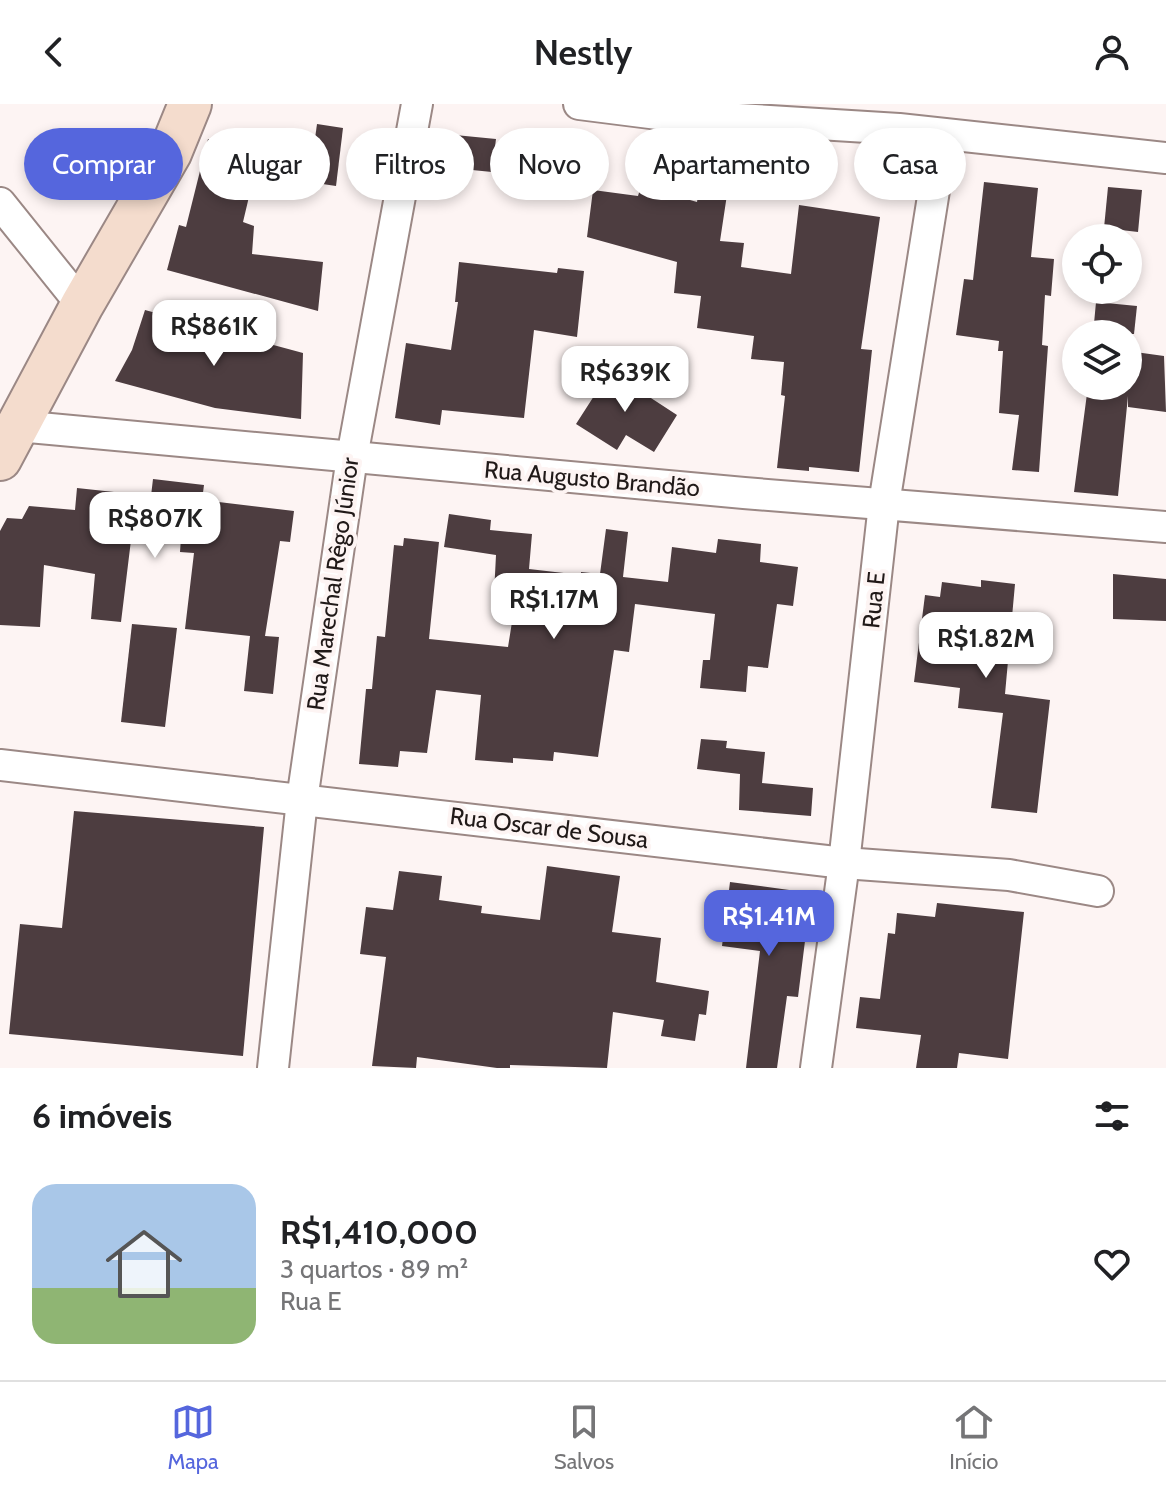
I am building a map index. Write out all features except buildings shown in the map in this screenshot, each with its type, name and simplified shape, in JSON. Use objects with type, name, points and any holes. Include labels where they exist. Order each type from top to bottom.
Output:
[{"type":"street","points":[[9,443],[82,305],[170,153],[190,104]]},
{"type":"street","name":"Rua Marechal Rêgo Júnior","points":[[273,1068],[302,800],[352,457],[417,104]]},
{"type":"street","points":[[579,104],[658,114],[858,128]]},
{"type":"street","points":[[966,136],[1166,158]]},
{"type":"street","name":"Rua E","points":[[816,1068],[844,863],[884,504],[932,200]]},
{"type":"street","points":[[0,203],[82,305]]},
{"type":"street","name":"Rua Augusto Brandão","points":[[9,443],[352,457],[1166,527]]},
{"type":"street","name":"Rua Oscar de Sousa","points":[[0,765],[844,863],[1009,875],[1098,891]]}]
